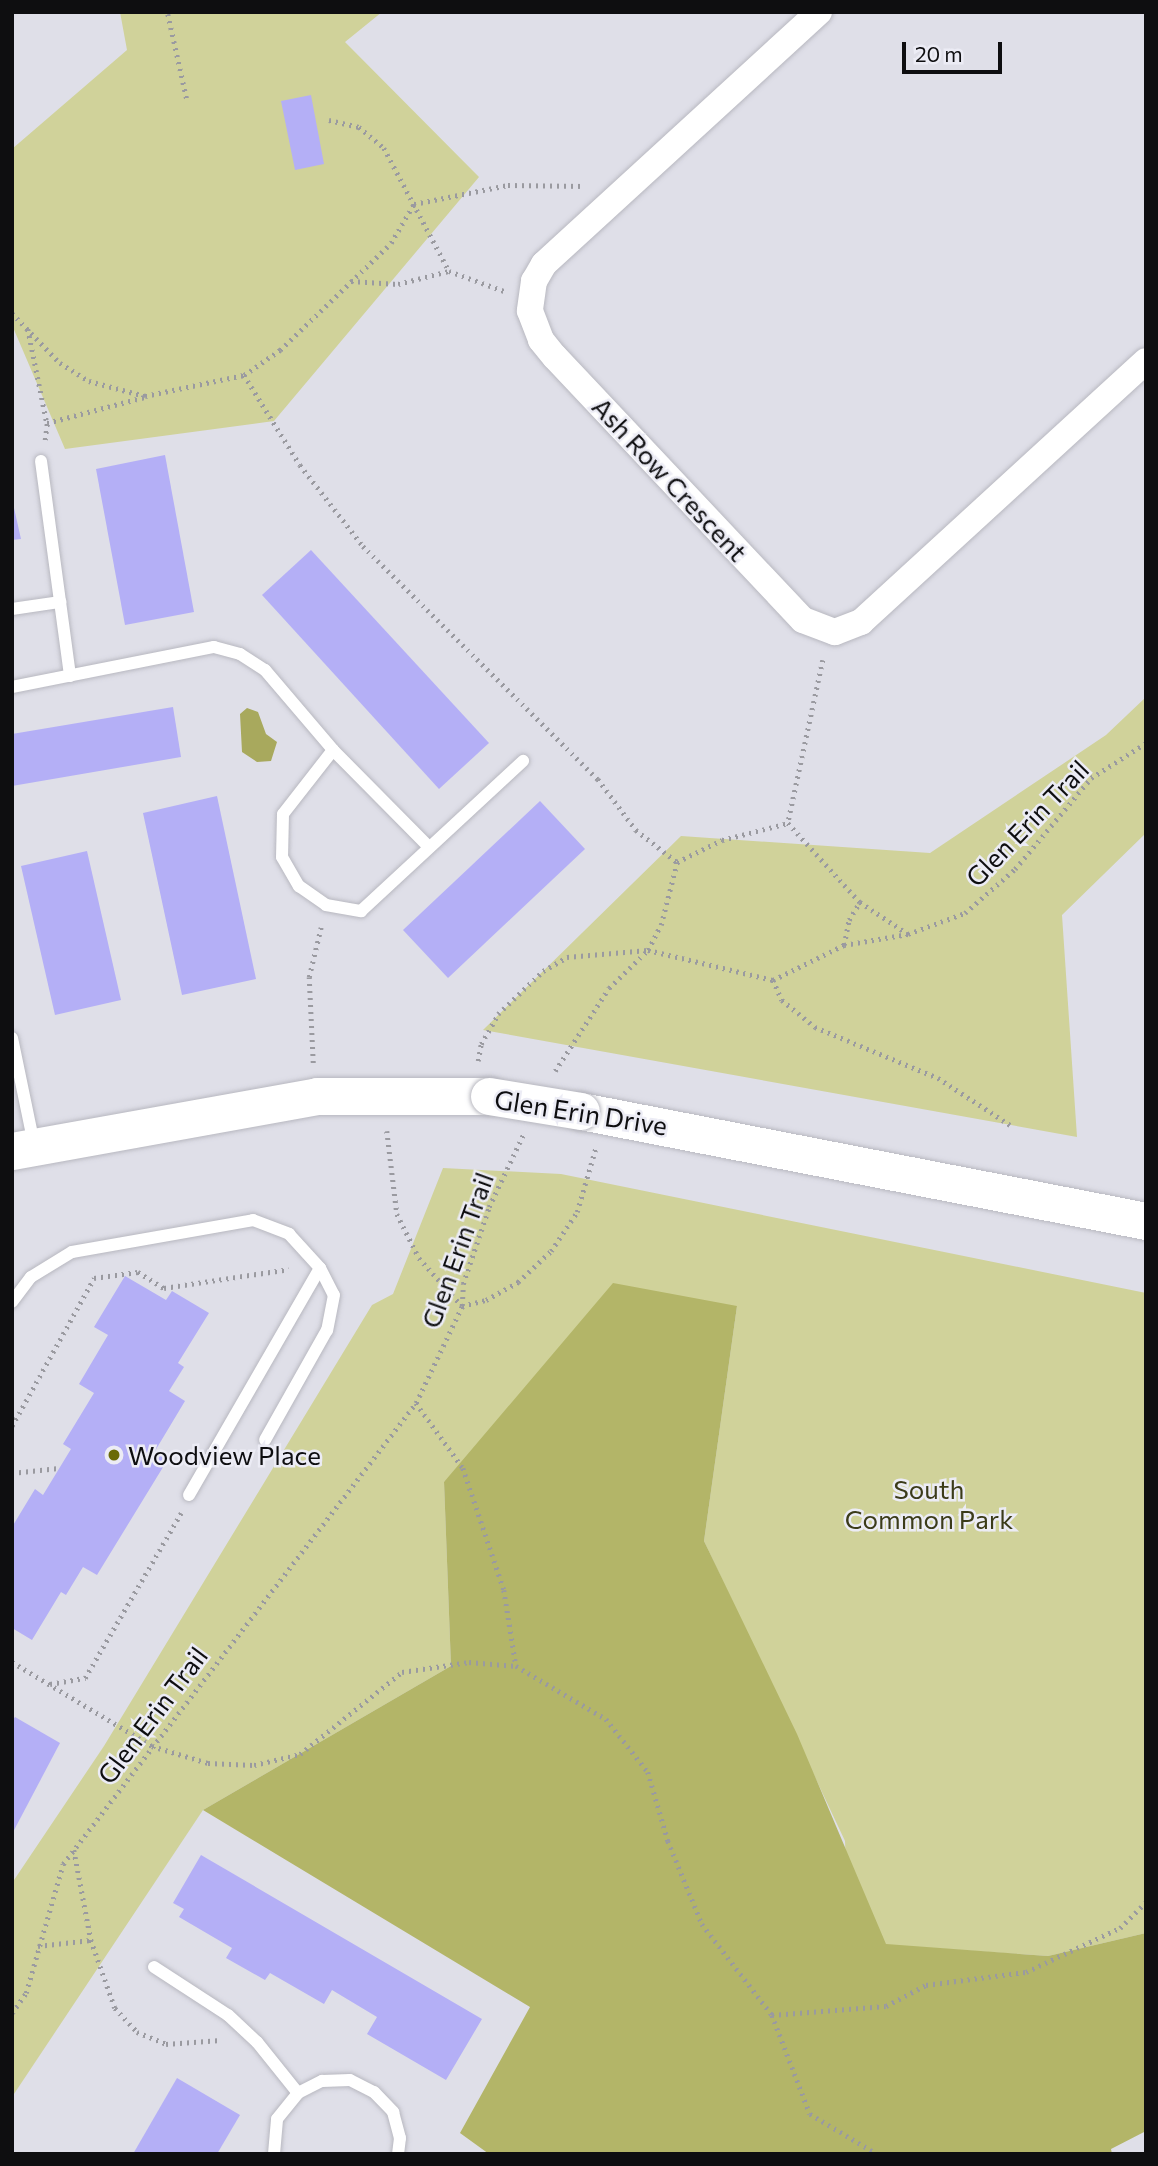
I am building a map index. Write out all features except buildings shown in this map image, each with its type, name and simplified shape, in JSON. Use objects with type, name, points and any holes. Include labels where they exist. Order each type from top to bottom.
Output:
[{"type":"street","points":[[530,301],[544,264],[819,12]]},
{"type":"street","name":"Ash Row Crescent","points":[[530,301],[532,321],[547,348],[803,620],[828,632]]},
{"type":"street","points":[[828,632],[861,622],[1146,361]]},
{"type":"street","name":"Glen Erin Drive","points":[[24,1149],[317,1096],[480,1096],[593,1112],[1146,1221]]},
{"type":"lane","points":[[41,461],[70,676]]},
{"type":"lane","points":[[12,609],[60,602]]},
{"type":"lane","points":[[12,687],[214,648],[240,653],[265,670],[333,750],[428,846]]},
{"type":"lane","points":[[333,750],[283,814],[282,857],[299,886],[326,905],[361,911],[428,846],[523,761]]},
{"type":"lane","points":[[12,1038],[24,1149]]},
{"type":"lane","points":[[12,1302],[31,1277],[72,1252],[253,1220],[289,1234],[320,1268],[334,1295],[327,1329],[265,1440]]},
{"type":"lane","points":[[189,1495],[320,1268]]},
{"type":"lane","points":[[154,1967],[228,2015],[298,2093]]},
{"type":"lane","points":[[274,2154],[277,2119],[298,2093],[322,2081],[350,2081],[374,2092],[393,2112],[400,2138],[398,2154]]},
{"type":"path","points":[[168,14],[187,100]]},
{"type":"path","points":[[329,120],[359,127],[384,148],[449,271]]},
{"type":"path","points":[[28,329],[47,423],[145,396],[244,375],[280,350],[391,243],[414,204],[508,185],[628,186]]},
{"type":"path","points":[[351,281],[398,284],[449,271],[530,301]]},
{"type":"path","points":[[12,313],[60,363],[89,381],[145,396]]},
{"type":"path","points":[[244,375],[300,465],[363,546],[598,779],[636,830],[677,862]]},
{"type":"path","points":[[788,823],[828,632]]},
{"type":"path","name":"Glen Erin Trail","points":[[773,980],[844,945],[908,934],[965,913],[1014,869],[1091,778],[1146,743]]},
{"type":"path","points":[[547,1083],[609,988],[648,950],[661,925],[677,862],[722,840],[788,823]]},
{"type":"path","points":[[788,823],[860,902],[908,934]]},
{"type":"path","points":[[844,945],[849,920],[860,902]]},
{"type":"path","points":[[317,1096],[309,1025],[309,977],[326,905]]},
{"type":"path","points":[[480,1096],[481,1044],[518,990],[567,957],[648,950],[773,980],[782,1000],[815,1027],[938,1078],[1010,1125]]},
{"type":"path","points":[[386,1095],[388,1160],[397,1214],[419,1258],[462,1306],[486,1300],[518,1282],[551,1251],[577,1212],[593,1112]]},
{"type":"path","name":"Glen Erin Trail","points":[[12,2013],[26,1993],[63,1864],[416,1403],[462,1306],[463,1284],[489,1207],[524,1133]]},
{"type":"path","points":[[12,1426],[94,1278],[138,1272],[164,1288],[320,1268]]},
{"type":"path","points":[[416,1403],[463,1468],[504,1590],[516,1666]]},
{"type":"path","points":[[12,1473],[60,1468]]},
{"type":"path","points":[[49,1684],[85,1678],[172,1533],[189,1495]]},
{"type":"path","points":[[12,1662],[152,1746],[208,1763],[254,1765],[300,1754],[402,1672],[469,1662],[516,1666],[606,1719],[648,1772],[668,1841],[702,1924],[772,2015],[810,2114],[877,2154]]},
{"type":"path","points":[[772,2015],[886,2006],[926,1985],[1026,1972],[1120,1928],[1146,1902]]},
{"type":"path","points":[[38,1946],[91,1940]]},
{"type":"green space","points":[[120,12],[382,12],[345,42],[479,177],[274,421],[65,449],[12,325],[12,149],[127,50]]},
{"type":"green space","points":[[1146,697],[1146,833],[1062,915],[1077,1137],[483,1030],[681,836],[930,853],[1106,735]]},
{"type":"green space","name":"South Common Park","points":[[443,1168],[561,1174],[1146,1293],[1146,1933],[1048,1956],[886,1945],[849,1934],[845,1841],[704,1541],[737,1306],[444,1482],[451,1666],[203,1810],[12,2097],[12,1883],[104,1746],[372,1305],[393,1294]]},
{"type":"green space","points":[[613,1283],[737,1306],[704,1541],[797,1734],[886,1944],[1048,1956],[1146,1933],[1146,2131],[1111,2149],[1112,2154],[489,2154],[460,2133],[530,2007],[203,1810],[451,1666],[444,1482]]},
{"type":"shaded area","points":[[247,708],[258,712],[266,734],[277,742],[271,761],[257,762],[242,752],[240,714]]},
{"type":"place","name":"Woodview Place","points":[[114,1455]]}]
